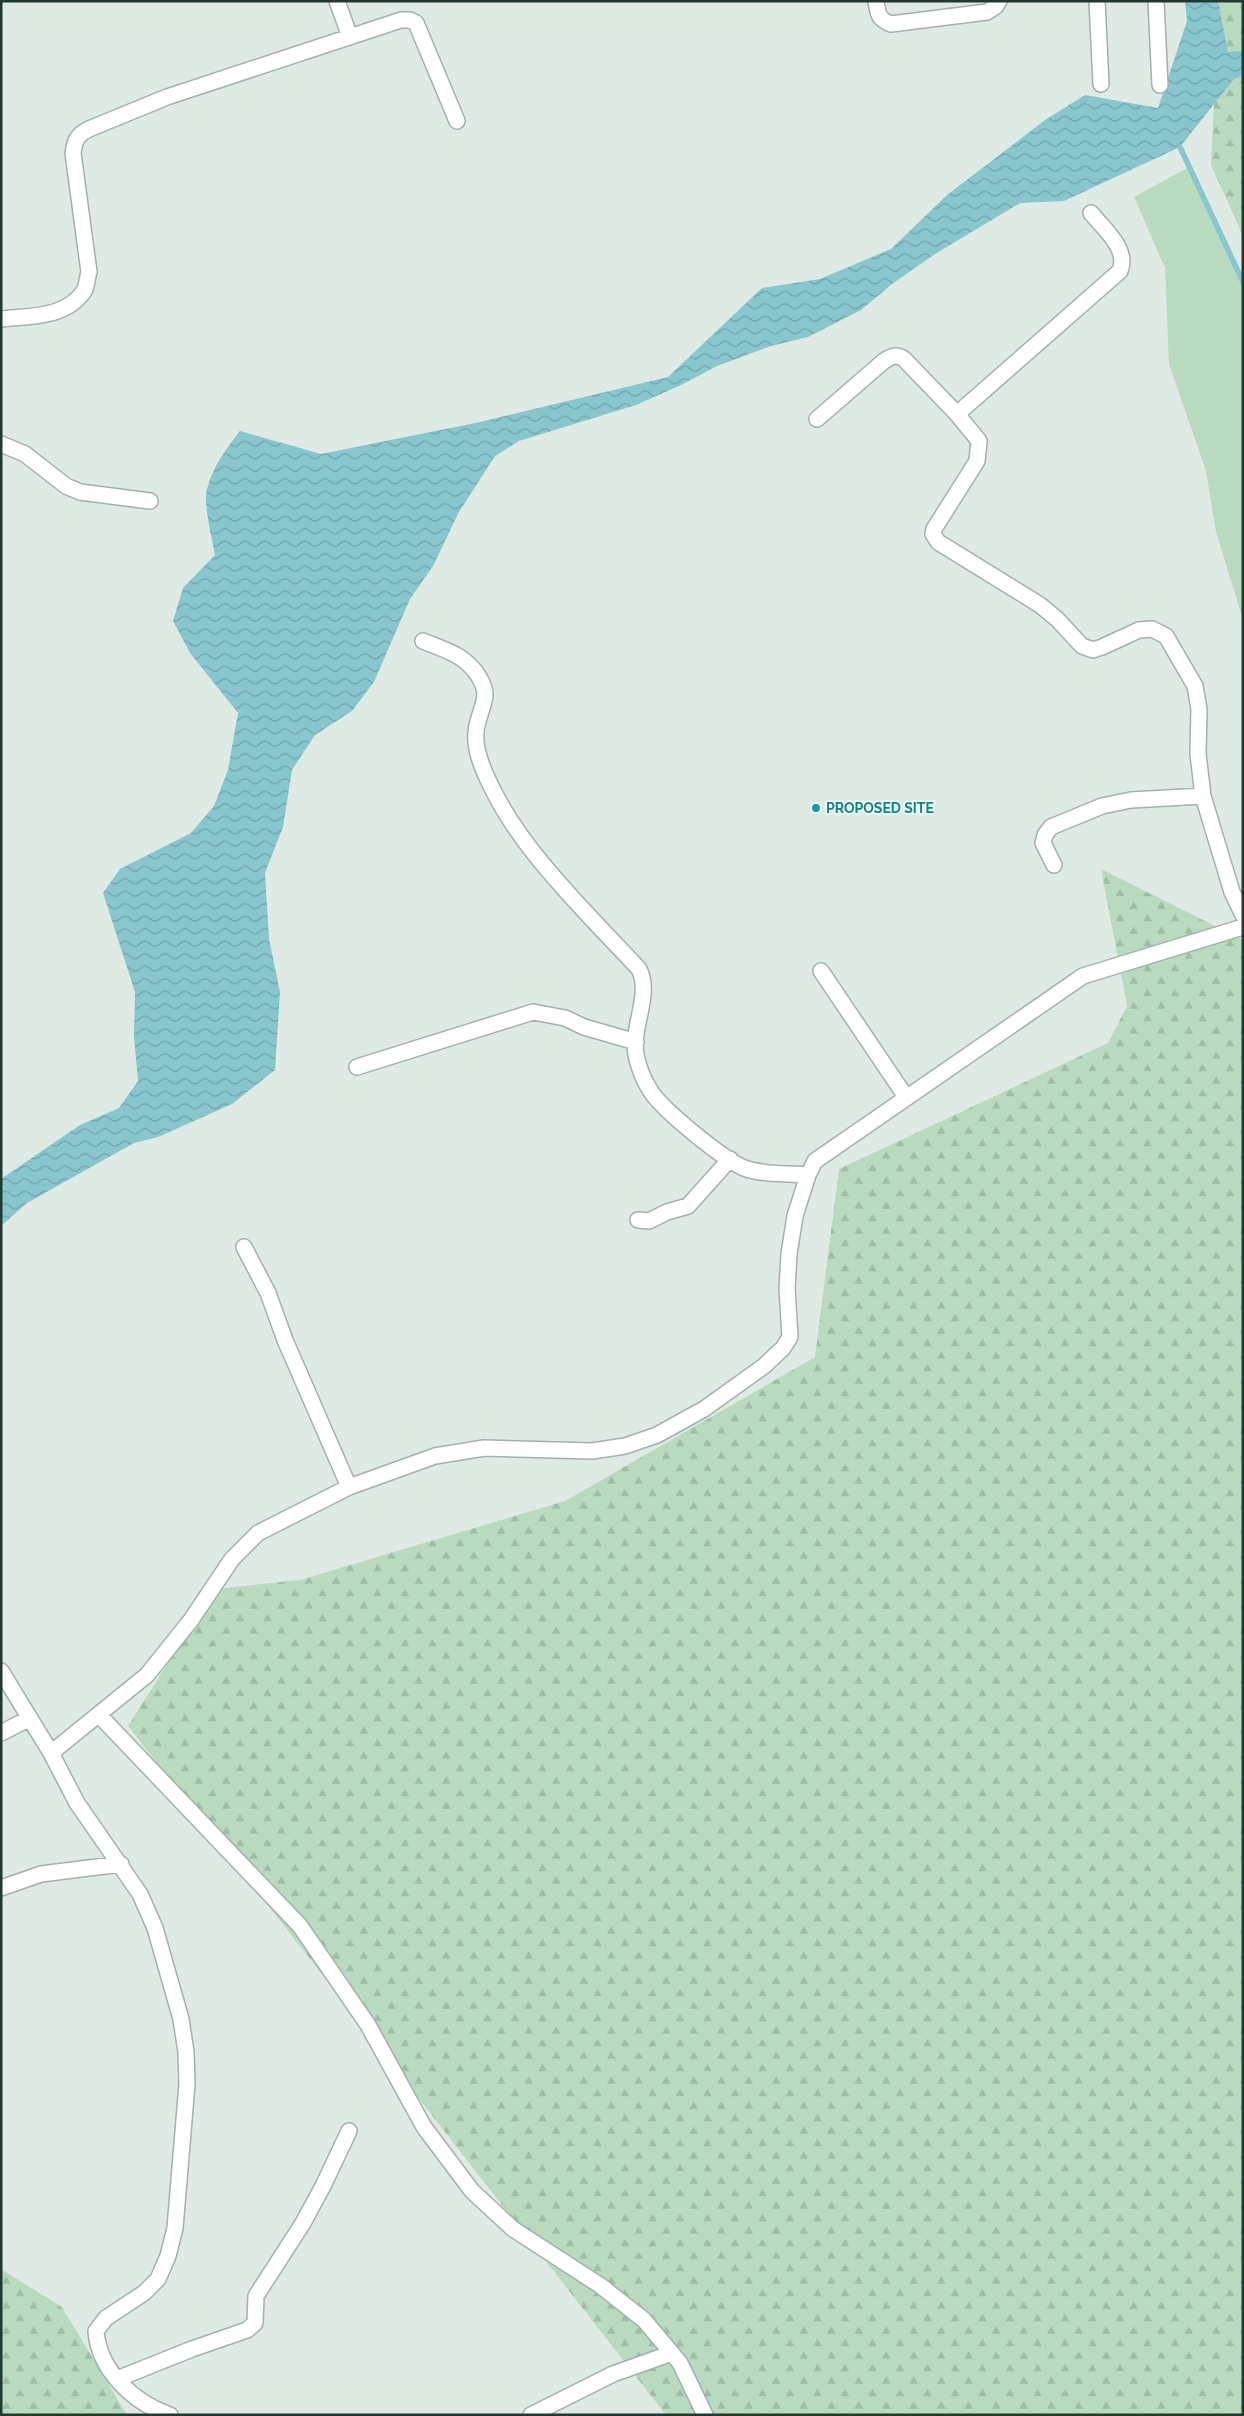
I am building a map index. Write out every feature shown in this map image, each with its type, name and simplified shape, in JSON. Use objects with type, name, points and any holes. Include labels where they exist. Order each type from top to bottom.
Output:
[{"type":"street","points":[[337,1],[350,37]]},
{"type":"street","points":[[876,1],[878,15],[883,21],[891,24],[987,12],[996,6],[999,1]]},
{"type":"street","points":[[1097,1],[1101,84]]},
{"type":"street","points":[[1156,1],[1160,85]]},
{"type":"street","points":[[1,319],[58,312],[73,302],[85,290],[89,272],[73,153],[75,140],[80,133],[167,97],[401,20],[410,20],[416,23],[457,121]]},
{"type":"street","points":[[957,414],[1120,271],[1123,263],[1122,253],[1091,213]]},
{"type":"street","points":[[817,419],[884,361],[892,356],[898,356],[957,414],[979,441],[980,450],[977,461],[934,528],[933,534],[938,542],[1040,605],[1082,646],[1093,650],[1102,648],[1139,630],[1152,629],[1166,636],[1195,686],[1199,709],[1198,754],[1203,796],[1232,892],[1243,914]]},
{"type":"street","points":[[1,444],[25,454],[66,486],[80,492],[150,501]]},
{"type":"street","points":[[423,641],[460,656],[469,662],[475,670],[483,684],[485,694],[476,733],[480,760],[492,788],[533,851],[572,898],[640,969],[644,979],[644,989],[636,1042],[636,1055],[650,1091],[691,1130],[730,1159],[750,1170],[808,1175]]},
{"type":"street","points":[[1054,866],[1043,842],[1045,835],[1051,828],[1102,806],[1131,800],[1203,796]]},
{"type":"street","points":[[51,1752],[147,1675],[190,1620],[243,1545],[258,1532],[350,1488],[435,1456],[462,1450],[484,1448],[592,1451],[626,1446],[657,1435],[737,1387],[783,1348],[790,1338],[787,1288],[789,1254],[795,1216],[808,1175],[815,1161],[1083,976],[1243,928]]},
{"type":"street","points":[[821,971],[906,1097]]},
{"type":"street","points":[[357,1067],[532,1012],[565,1018],[584,1027],[636,1042]]},
{"type":"street","points":[[638,1220],[649,1221],[667,1212],[688,1206],[730,1159]]},
{"type":"street","points":[[244,1247],[268,1293],[285,1340],[350,1488]]},
{"type":"street","points":[[1,1671],[51,1752],[77,1802],[140,1894],[155,1928],[181,2019],[186,2052],[187,2084],[175,2228],[168,2256],[158,2279],[144,2293],[106,2318],[96,2331],[101,2353],[132,2396],[150,2408],[170,2415]]},
{"type":"street","points":[[99,1715],[300,1926],[368,2025],[424,2127],[472,2191],[512,2229],[601,2286],[644,2320],[680,2363],[705,2415]]},
{"type":"street","points":[[1,1732],[30,1718]]},
{"type":"street","points":[[1,1888],[41,1874],[121,1864]]},
{"type":"street","points":[[118,2379],[192,2349],[247,2330],[255,2323],[256,2296],[307,2216],[349,2130]]},
{"type":"street","points":[[531,2415],[613,2374],[672,2353]]},
{"type":"green space","points":[[1219,1],[1243,1],[1243,236],[1211,165]]},
{"type":"green space","points":[[1189,167],[1243,282],[1243,620],[1216,532],[1206,471],[1169,364],[1165,268],[1134,197]]},
{"type":"green space","points":[[1101,869],[1243,940],[1243,2415],[666,2415],[128,1726],[215,1589],[300,1580],[565,1501],[815,1357],[839,1169],[1108,1043],[1127,1006]]},
{"type":"green space","points":[[1,2269],[62,2307],[127,2415],[1,2415]]},
{"type":"water","points":[[1185,1],[1218,1],[1228,52],[1243,51],[1243,76],[1234,79],[1180,147],[1064,201],[1020,203],[935,254],[892,284],[861,310],[808,337],[771,346],[717,366],[681,385],[636,405],[519,441],[495,456],[459,512],[433,566],[410,599],[374,682],[352,711],[315,735],[292,770],[283,827],[265,873],[269,939],[280,992],[275,1070],[232,1104],[158,1137],[134,1143],[27,1203],[1,1226],[1,1179],[80,1125],[119,1108],[138,1081],[134,1037],[135,992],[103,893],[120,869],[191,833],[214,806],[228,770],[238,713],[190,653],[173,621],[183,588],[215,555],[207,512],[207,489],[216,465],[240,431],[321,454],[480,422],[668,377],[762,288],[820,279],[891,249],[947,195],[1045,120],[1085,95],[1158,108],[1187,21]]},
{"type":"waterway","points":[[1180,147],[1243,282]]},
{"type":"place","name":"PROPOSED SITE","points":[[816,808]]}]
